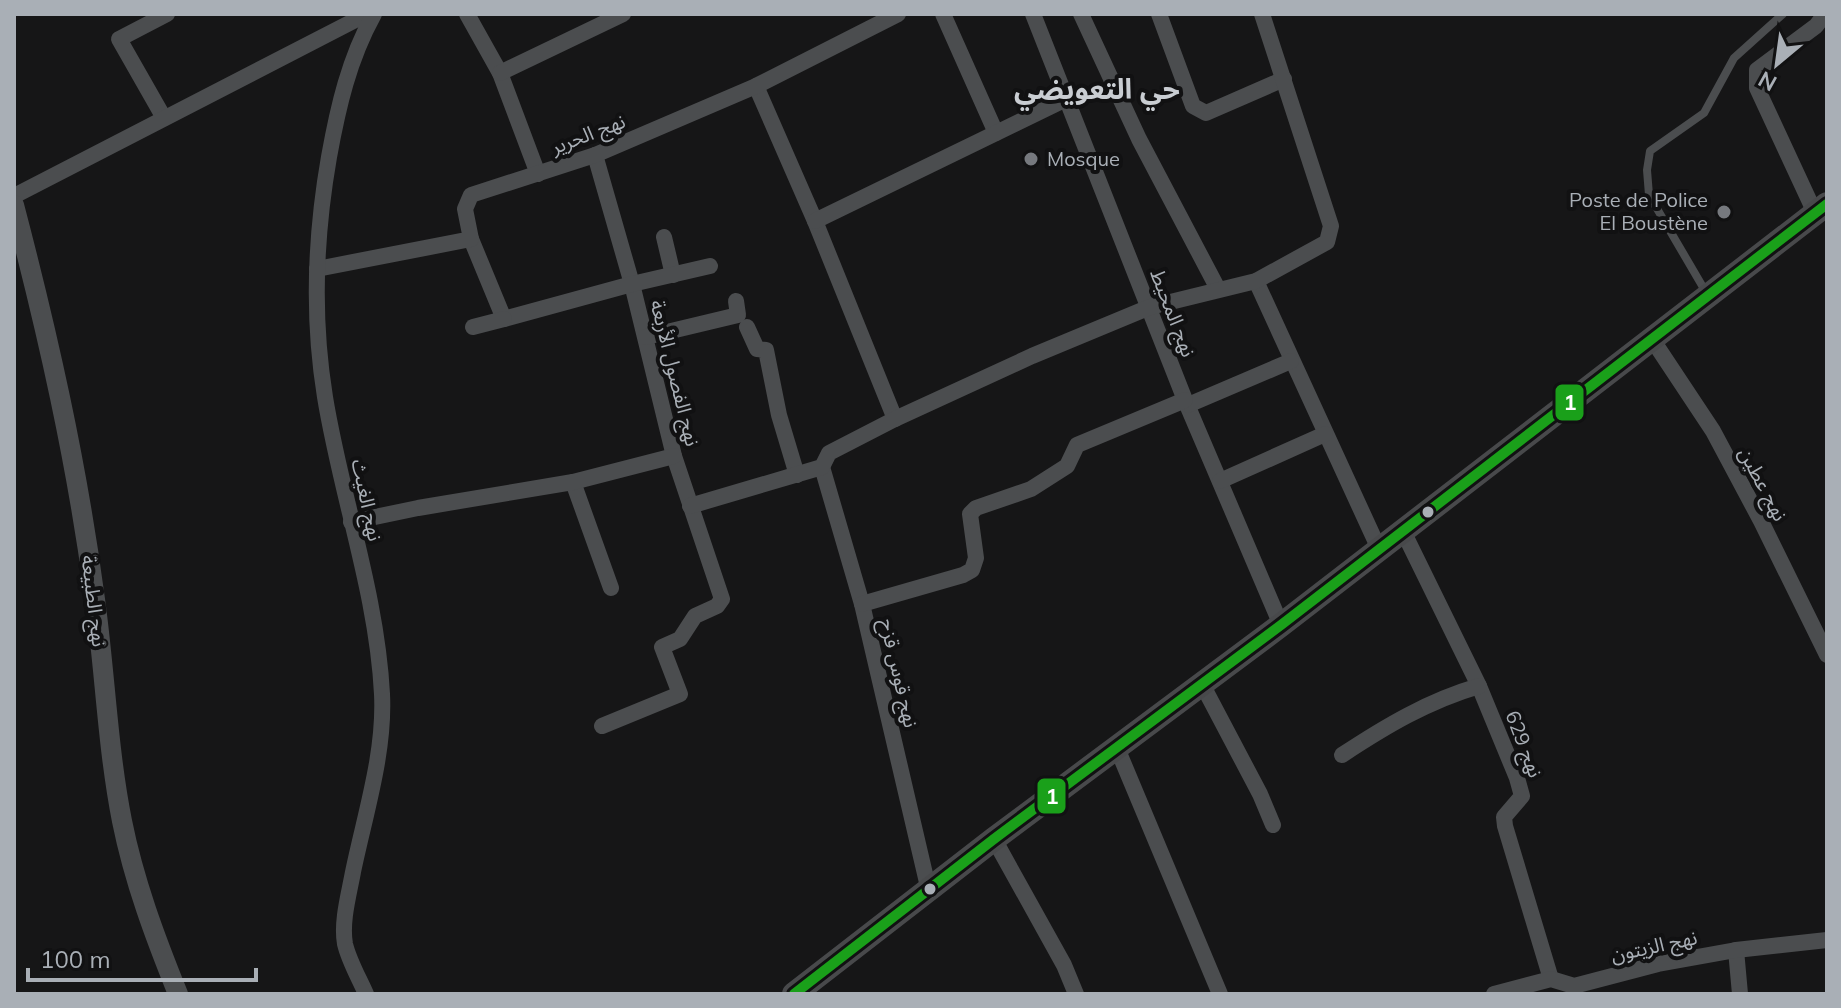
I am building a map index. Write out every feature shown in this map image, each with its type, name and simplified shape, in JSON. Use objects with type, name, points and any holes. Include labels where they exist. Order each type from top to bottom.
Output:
[{"type":"main road","points":[[799,992],[994,839],[1281,625],[1821,208]]},
{"type":"street","points":[[164,118],[119,39],[167,14]]},
{"type":"street","points":[[14,196],[367,14]]},
{"type":"street","name":"نهج الغيث","points":[[366,994],[345,944],[344,931],[351,881],[379,750],[382,693],[374,630],[321,367],[317,330],[317,269],[321,209],[341,98],[360,38],[374,14]]},
{"type":"street","points":[[467,14],[500,73],[538,174]]},
{"type":"street","points":[[500,73],[623,14]]},
{"type":"street","name":"نهج الحرير","points":[[471,239],[465,209],[471,195],[595,155],[756,86],[898,14]]},
{"type":"street","points":[[943,14],[996,133]]},
{"type":"street","name":"نهج المحيط","points":[[1033,14],[1187,403],[1281,625]]},
{"type":"street","points":[[1081,14],[1139,139],[1218,289]]},
{"type":"street","points":[[1159,14],[1193,106],[1206,113],[1284,79]]},
{"type":"street","points":[[690,506],[822,467],[829,453],[1032,356],[1150,307],[1256,281],[1327,242],[1331,226],[1262,14]]},
{"type":"street","points":[[1821,208],[1757,88],[1757,70],[1816,26],[1825,14]]},
{"type":"street","points":[[756,86],[815,221],[895,419]]},
{"type":"street","points":[[815,221],[1068,98]]},
{"type":"street","name":"نهج الفصول الأربعة","points":[[595,155],[646,337],[674,456],[722,599],[717,606],[695,616],[680,639],[662,647],[680,694],[602,726]]},
{"type":"street","name":"نهج الطبيعة","points":[[14,205],[49,342],[75,463],[95,595],[122,821],[149,922],[178,994]]},
{"type":"street","points":[[664,237],[673,275]]},
{"type":"street","points":[[317,269],[471,239],[504,319]]},
{"type":"street","points":[[473,327],[710,266]]},
{"type":"street","points":[[1256,281],[1379,549]]},
{"type":"street","points":[[646,337],[738,315],[736,301]]},
{"type":"street","points":[[747,327],[757,349],[766,350],[779,415],[797,475]]},
{"type":"street","name":"نهج عطين","points":[[1652,339],[1713,431],[1827,655]]},
{"type":"street","points":[[862,604],[972,570],[976,558],[970,514],[976,508],[1031,489],[1055,474],[1067,466],[1077,445],[1291,361]]},
{"type":"street","points":[[1220,481],[1325,434]]},
{"type":"street","points":[[351,522],[573,482],[674,456]]},
{"type":"street","name":"نهج قوس قزح","points":[[822,467],[862,604],[929,891]]},
{"type":"street","points":[[573,482],[611,588]]},
{"type":"street","name":"نهج 629","points":[[1403,531],[1479,686],[1522,796],[1504,817],[1505,826],[1559,985]]},
{"type":"street","points":[[1202,684],[1273,825]]},
{"type":"street","points":[[1342,755],[1396,720],[1446,696],[1479,686]]},
{"type":"street","points":[[1117,748],[1220,994]]},
{"type":"street","points":[[994,839],[1057,952],[1076,994]]},
{"type":"street","name":"نهج الزيتون","points":[[1494,994],[1559,985],[1574,986],[1658,964],[1736,950],[1827,940]]},
{"type":"street","points":[[1736,950],[1740,994]]},
{"type":"lane","points":[[1769,27],[1770,14]]},
{"type":"lane","points":[[1708,296],[1649,195],[1647,170],[1650,151],[1704,113],[1728,67],[1783,14]]},
{"type":"transit line","name":"1","points":[[794,994],[994,839],[1281,625],[1827,204]]},
{"type":"place","name":"Mosque","points":[[1031,159]]},
{"type":"place","name":"Poste de Police El Boustène","points":[[1724,212]]},
{"type":"district","name":"حي التعويضي","points":[[1097,89]]}]
